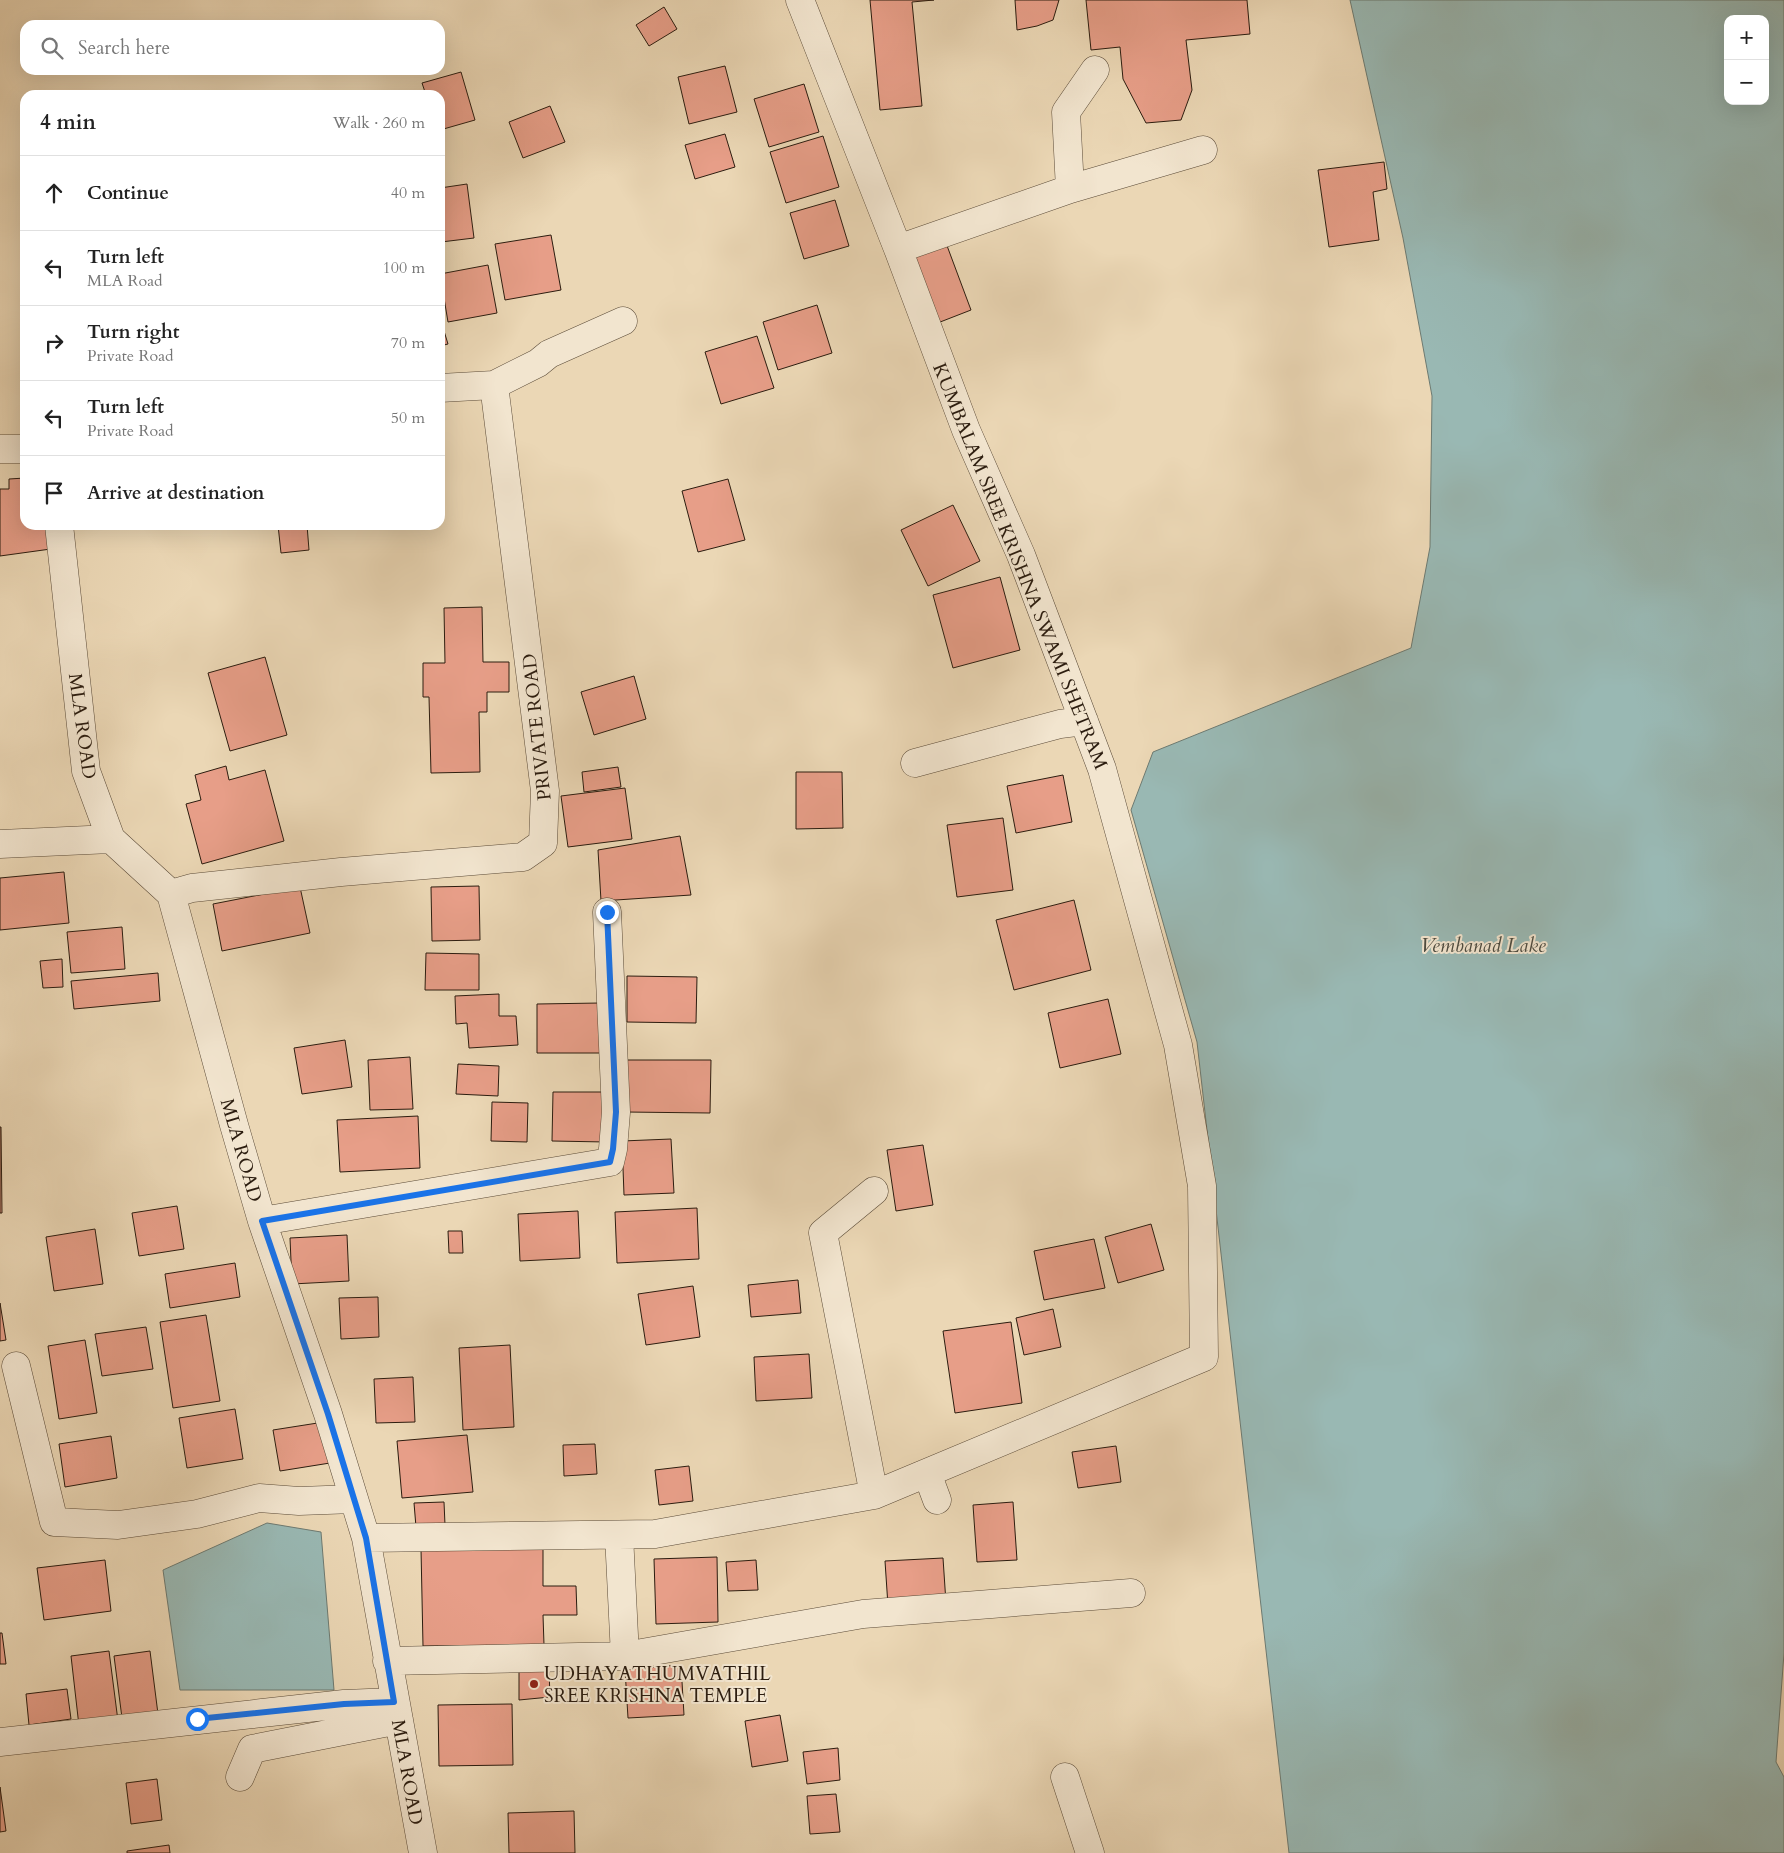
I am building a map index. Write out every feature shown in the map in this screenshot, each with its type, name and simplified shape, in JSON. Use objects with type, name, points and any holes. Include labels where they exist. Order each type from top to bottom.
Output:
[{"type":"street","name":"KUMBALAM SREE KRISHNA SWAMI SHETRAM","points":[[366,1538],[655,1534],[874,1495],[1204,1356],[1202,1186],[1178,1045],[1102,769],[1021,555],[966,430],[898,249],[800,0]]},
{"type":"street","points":[[1070,190],[1066,112],[1095,70]]},
{"type":"street","points":[[898,249],[1070,190],[1203,150]]},
{"type":"street","points":[[445,388],[494,385],[538,363],[549,354],[624,321]]},
{"type":"street","name":"PRIVATE ROAD","points":[[171,894],[192,888],[341,872],[523,857],[543,843],[545,791],[494,385]]},
{"type":"street","points":[[0,449],[20,449]]},
{"type":"street","name":"MLA ROAD","points":[[60,530],[86,771],[111,839],[171,894],[262,1221],[328,1414],[366,1538],[423,1853]]},
{"type":"street","points":[[915,763],[1060,724],[1084,721]]},
{"type":"street","points":[[0,844],[111,839]]},
{"type":"street","points":[[262,1221],[610,1162],[616,1112],[607,912]]},
{"type":"street","points":[[874,1191],[823,1233],[874,1495]]},
{"type":"street","points":[[16,1366],[54,1522],[118,1526],[197,1514],[259,1498],[299,1501],[354,1499]]},
{"type":"street","points":[[927,1473],[937,1500]]},
{"type":"street","points":[[619,1535],[625,1656]]},
{"type":"street","points":[[387,1661],[625,1656],[863,1614],[1131,1593]]},
{"type":"street","points":[[0,1742],[325,1706],[397,1711]]},
{"type":"street","points":[[240,1778],[252,1749],[397,1711]]},
{"type":"street","points":[[1065,1778],[1090,1853]]},
{"type":"water","name":"Vembanad Lake","points":[[1350,0],[1784,0],[1784,1653],[1776,1762],[1784,1777],[1784,1853],[1289,1853],[1197,1042],[1131,810],[1153,752],[1411,648],[1430,547],[1432,396],[1403,238]]},
{"type":"water","points":[[267,1523],[321,1532],[334,1690],[180,1690],[163,1570]]},
{"type":"building","points":[[870,0],[934,0],[912,2],[922,106],[880,110]]},
{"type":"building","points":[[1015,0],[1059,0],[1053,20],[1017,30]]},
{"type":"building","points":[[1086,0],[1247,0],[1250,34],[1186,40],[1192,90],[1181,120],[1146,123],[1123,79],[1120,47],[1091,50]]},
{"type":"building","points":[[664,7],[677,29],[649,46],[636,25]]},
{"type":"building","points":[[725,66],[737,112],[689,124],[678,77]]},
{"type":"building","points":[[461,72],[475,120],[445,129],[445,90],[424,90],[422,83]]},
{"type":"building","points":[[804,84],[819,132],[769,147],[754,99]]},
{"type":"building","points":[[550,106],[565,142],[523,158],[509,122]]},
{"type":"building","points":[[725,134],[735,167],[695,179],[685,145]]},
{"type":"building","points":[[823,136],[839,187],[786,203],[770,152]]},
{"type":"building","points":[[1384,162],[1387,189],[1373,192],[1379,240],[1329,247],[1318,170]]},
{"type":"building","points":[[467,184],[474,238],[445,242],[445,187]]},
{"type":"building","points":[[835,200],[849,246],[804,259],[790,213]]},
{"type":"building","points":[[551,235],[561,290],[505,300],[495,244]]},
{"type":"building","points":[[946,243],[971,310],[935,324],[910,257]]},
{"type":"building","points":[[488,265],[497,313],[448,322],[445,304],[445,273]]},
{"type":"building","points":[[817,305],[832,353],[778,370],[763,322]]},
{"type":"building","points":[[445,334],[448,344],[445,345]]},
{"type":"building","points":[[757,336],[774,388],[721,404],[705,352]]},
{"type":"building","points":[[20,478],[20,530],[58,530],[58,548],[0,556],[0,489],[9,489],[9,479]]},
{"type":"building","points":[[728,479],[745,540],[698,552],[682,491]]},
{"type":"building","points":[[953,505],[980,561],[928,586],[901,530]]},
{"type":"building","points":[[279,530],[307,530],[309,550],[281,553]]},
{"type":"building","points":[[1000,577],[1020,650],[953,668],[933,595]]},
{"type":"building","points":[[482,607],[483,662],[509,662],[509,692],[487,692],[487,712],[479,712],[480,772],[431,773],[429,697],[423,697],[423,663],[445,663],[444,608]]},
{"type":"building","points":[[265,657],[287,735],[230,751],[208,673]]},
{"type":"building","points":[[634,676],[646,719],[594,735],[581,692]]},
{"type":"building","points":[[226,766],[229,780],[265,770],[284,841],[202,864],[186,804],[201,800],[195,775]]},
{"type":"building","points":[[618,767],[621,787],[584,792],[582,772]]},
{"type":"building","points":[[796,772],[842,772],[843,828],[796,829]]},
{"type":"building","points":[[1063,775],[1072,822],[1016,833],[1007,786]]},
{"type":"building","points":[[625,788],[632,839],[568,847],[561,796]]},
{"type":"building","points":[[1003,818],[1013,890],[957,897],[947,825]]},
{"type":"building","points":[[680,836],[691,895],[601,901],[598,850]]},
{"type":"building","points":[[64,872],[69,923],[0,930],[0,878]]},
{"type":"building","points":[[479,886],[480,940],[432,941],[431,887]]},
{"type":"building","points":[[300,887],[310,933],[222,951],[213,904]]},
{"type":"building","points":[[1074,900],[1091,970],[1014,990],[996,920]]},
{"type":"building","points":[[122,927],[125,969],[71,973],[67,932]]},
{"type":"building","points":[[426,953],[479,954],[479,990],[425,990]]},
{"type":"building","points":[[62,959],[63,987],[43,988],[40,961]]},
{"type":"building","points":[[158,973],[160,1001],[74,1009],[71,981]]},
{"type":"building","points":[[627,976],[697,977],[696,1023],[627,1022]]},
{"type":"building","points":[[499,994],[499,1016],[516,1016],[518,1045],[469,1048],[467,1023],[456,1024],[455,996]]},
{"type":"building","points":[[1108,999],[1121,1054],[1060,1068],[1048,1013]]},
{"type":"building","points":[[600,1003],[600,1053],[537,1053],[537,1004]]},
{"type":"building","points":[[345,1040],[352,1087],[302,1094],[294,1048]]},
{"type":"building","points":[[410,1057],[413,1109],[370,1110],[368,1060]]},
{"type":"building","points":[[627,1060],[711,1060],[710,1113],[626,1112]]},
{"type":"building","points":[[458,1064],[499,1066],[498,1096],[456,1094]]},
{"type":"building","points":[[553,1092],[606,1092],[606,1142],[552,1141]]},
{"type":"building","points":[[492,1102],[528,1103],[527,1142],[491,1141]]},
{"type":"building","points":[[418,1116],[420,1168],[340,1172],[337,1120]]},
{"type":"building","points":[[1,1127],[2,1213],[0,1213]]},
{"type":"building","points":[[671,1139],[674,1193],[624,1195],[622,1141]]},
{"type":"building","points":[[923,1145],[933,1205],[896,1211],[887,1150]]},
{"type":"building","points":[[177,1206],[184,1249],[139,1256],[132,1213]]},
{"type":"building","points":[[697,1208],[699,1259],[617,1263],[615,1212]]},
{"type":"building","points":[[578,1211],[580,1258],[520,1261],[518,1214]]},
{"type":"building","points":[[1151,1224],[1164,1270],[1118,1283],[1105,1237]]},
{"type":"building","points":[[95,1229],[103,1284],[54,1291],[46,1237]]},
{"type":"building","points":[[448,1231],[462,1231],[463,1253],[449,1253]]},
{"type":"building","points":[[347,1235],[349,1281],[292,1284],[290,1238]]},
{"type":"building","points":[[1094,1239],[1105,1288],[1044,1300],[1034,1251]]},
{"type":"building","points":[[235,1263],[240,1297],[170,1308],[165,1274]]},
{"type":"building","points":[[798,1280],[801,1313],[751,1317],[748,1285]]},
{"type":"building","points":[[693,1286],[700,1337],[646,1345],[638,1294]]},
{"type":"building","points":[[378,1297],[379,1337],[341,1339],[339,1298]]},
{"type":"building","points":[[0,1303],[6,1340],[0,1341]]},
{"type":"building","points":[[1053,1309],[1061,1347],[1024,1355],[1016,1318]]},
{"type":"building","points":[[206,1315],[220,1401],[173,1408],[160,1322]]},
{"type":"building","points":[[1011,1322],[1022,1403],[955,1413],[943,1331]]},
{"type":"building","points":[[146,1327],[153,1369],[102,1376],[95,1334]]},
{"type":"building","points":[[85,1340],[97,1413],[59,1419],[48,1346]]},
{"type":"building","points":[[510,1345],[514,1427],[463,1430],[459,1348]]},
{"type":"building","points":[[809,1354],[812,1398],[756,1401],[754,1357]]},
{"type":"building","points":[[413,1377],[415,1422],[376,1423],[374,1379]]},
{"type":"building","points":[[235,1409],[243,1459],[187,1468],[179,1418]]},
{"type":"building","points":[[324,1422],[330,1463],[280,1471],[273,1430]]},
{"type":"building","points":[[467,1435],[473,1492],[402,1498],[397,1441]]},
{"type":"building","points":[[111,1436],[117,1478],[65,1487],[59,1444]]},
{"type":"building","points":[[595,1444],[597,1474],[564,1476],[563,1445]]},
{"type":"building","points":[[1116,1446],[1121,1482],[1078,1488],[1072,1452]]},
{"type":"building","points":[[689,1466],[693,1501],[659,1505],[655,1470]]},
{"type":"building","points":[[444,1502],[445,1525],[416,1527],[414,1503]]},
{"type":"building","points":[[1013,1502],[1017,1560],[977,1562],[973,1505]]},
{"type":"building","points":[[543,1548],[543,1586],[576,1586],[577,1615],[543,1615],[544,1645],[423,1646],[421,1549]]},
{"type":"building","points":[[717,1557],[718,1622],[656,1624],[654,1559]]},
{"type":"building","points":[[943,1558],[946,1603],[888,1606],[885,1561]]},
{"type":"building","points":[[105,1560],[111,1611],[44,1620],[37,1568]]},
{"type":"building","points":[[756,1560],[758,1590],[728,1591],[726,1562]]},
{"type":"building","points":[[0,1633],[2,1633],[6,1664],[0,1664]]},
{"type":"building","points":[[109,1651],[118,1721],[79,1726],[71,1656]]},
{"type":"building","points":[[150,1651],[158,1714],[122,1718],[114,1656]]},
{"type":"building","points":[[681,1665],[684,1715],[628,1718],[625,1669]]},
{"type":"building","name":"UDHAYATHUMVATHIL SREE KRISHNA TEMPLE","points":[[519,1670],[549,1670],[550,1697],[519,1700]]},
{"type":"building","points":[[67,1689],[71,1719],[29,1725],[26,1694]]},
{"type":"building","points":[[512,1704],[513,1765],[439,1766],[438,1705]]},
{"type":"building","points":[[780,1715],[788,1761],[752,1767],[745,1721]]},
{"type":"building","points":[[838,1748],[840,1780],[807,1784],[803,1752]]},
{"type":"building","points":[[157,1779],[162,1820],[131,1824],[126,1783]]},
{"type":"building","points":[[0,1787],[6,1831],[0,1832]]},
{"type":"building","points":[[836,1794],[840,1832],[810,1834],[807,1796]]},
{"type":"building","points":[[574,1811],[575,1853],[509,1853],[508,1813]]},
{"type":"building","points":[[169,1845],[170,1853],[127,1853],[127,1851]]},
{"type":"place","name":"UDHAYATHUMVATHIL SREE KRISHNA TEMPLE","points":[[534,1684]]},
{"type":"route","points":[[197,1719],[344,1704],[394,1702],[366,1538],[328,1414],[262,1221],[610,1162],[616,1112],[607,912]]}]
